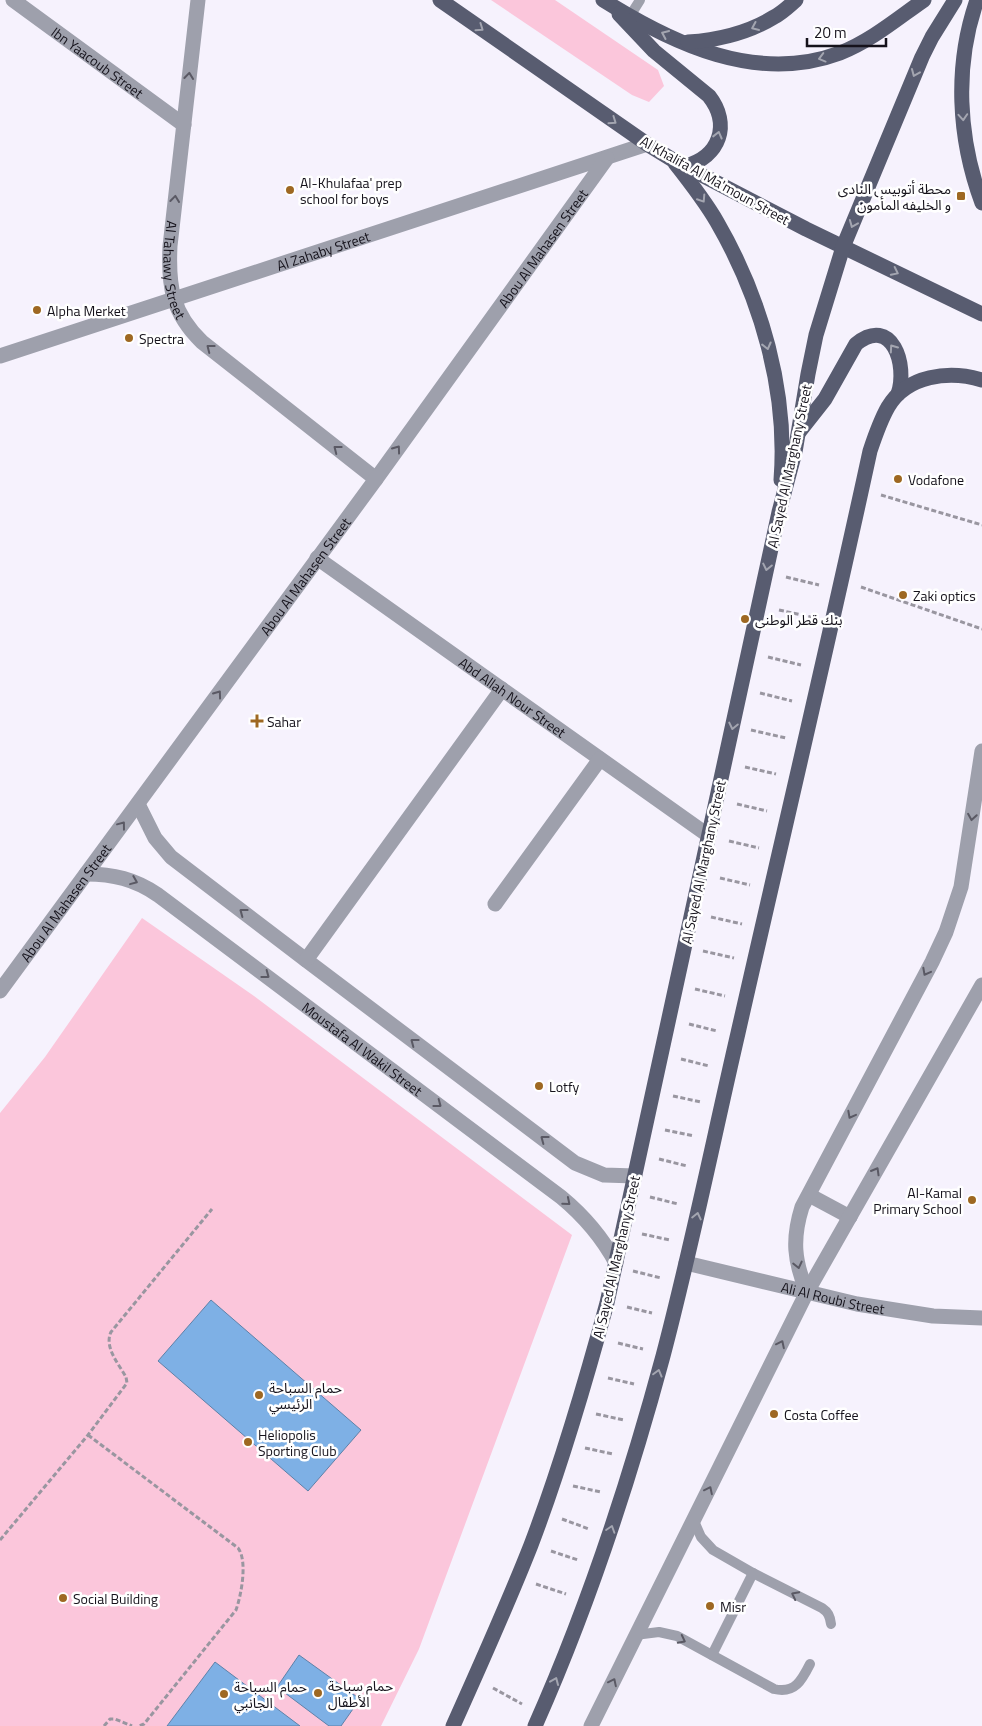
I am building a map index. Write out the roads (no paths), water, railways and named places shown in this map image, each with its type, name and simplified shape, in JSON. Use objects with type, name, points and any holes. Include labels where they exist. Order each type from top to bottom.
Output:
[{"type":"main road","name":"Al Khalifa Al Ma'moun Street","points":[[440,0],[647,144],[679,163],[843,247],[982,314]]},
{"type":"main road","points":[[684,43],[708,41],[754,28],[776,17],[796,0]]},
{"type":"main road","points":[[608,3],[656,31],[708,53],[752,63],[788,64],[840,53],[864,41],[924,0]]},
{"type":"main road","name":"Al Sayed Al Marghany Street","points":[[454,1726],[518,1578],[543,1513],[588,1373],[607,1302],[779,512],[799,432],[812,354],[822,316],[843,247],[922,57],[935,30],[955,0]]},
{"type":"main road","points":[[977,0],[965,48],[962,99],[967,151],[982,203]]},
{"type":"main road","points":[[608,3],[643,41],[716,104],[721,124],[716,143],[704,159],[694,164],[679,163]]},
{"type":"main road","points":[[679,163],[716,221],[750,289],[762,325],[778,399],[782,456],[779,512]]},
{"type":"main road","points":[[799,432],[825,399],[856,344],[869,337],[877,336],[884,338],[891,342],[896,350],[900,358],[902,376],[898,394]]},
{"type":"main road","points":[[538,1720],[556,1679],[598,1567],[654,1389],[686,1263],[875,434],[888,406],[898,394],[911,386],[939,375],[954,374],[982,380]]},
{"type":"street","name":"Ibn Yaacoub Street","points":[[13,0],[184,125]]},
{"type":"street","name":"Al Tahawy Street","points":[[198,0],[170,246],[170,274],[173,300],[186,324],[202,342],[376,479]]},
{"type":"street","name":"Al Zahaby Street","points":[[0,356],[647,144]]},
{"type":"street","name":"Abou Al Mahasen Street","points":[[0,991],[376,479],[607,158]]},
{"type":"street","name":"Abd Allah Nour Street","points":[[317,558],[709,836]]},
{"type":"street","points":[[306,960],[502,689]]},
{"type":"street","points":[[807,1292],[800,1275],[796,1257],[795,1238],[802,1207],[932,962],[946,932],[960,887],[982,751]]},
{"type":"street","points":[[496,904],[600,759]]},
{"type":"street","points":[[138,804],[155,838],[172,857],[575,1163],[604,1175],[635,1176]]},
{"type":"street","name":"Moustafa Al Wakil Street","points":[[86,874],[108,874],[124,878],[139,883],[158,894],[561,1197],[592,1227],[609,1250],[616,1265]]},
{"type":"street","points":[[591,1726],[807,1292],[982,985]]},
{"type":"street","points":[[809,1195],[850,1217]]},
{"type":"street","name":"Ali Al Roubi Street","points":[[686,1263],[882,1309],[933,1316],[982,1318]]},
{"type":"lane","points":[[630,16],[640,0]]},
{"type":"lane","points":[[694,1521],[701,1537],[709,1546],[753,1574],[822,1608],[827,1612],[830,1624]]},
{"type":"lane","points":[[712,1655],[753,1574]]},
{"type":"lane","points":[[636,1635],[653,1632],[671,1634],[774,1689],[793,1689],[799,1684],[810,1664]]},
{"type":"water","name":"حمام السباحة الرئيسي","points":[[211,1300],[361,1430],[308,1491],[158,1361]]},
{"type":"water","name":"حمام سباحة الأطفال","points":[[299,1655],[360,1699],[341,1726],[329,1726],[277,1687]]},
{"type":"water","name":"حمام السباحة الجانبي","points":[[215,1662],[300,1726],[167,1726]]},
{"type":"place","name":"Al-Khulafaa' prep school for boys","points":[[290,190]]},
{"type":"place","name":"محطة أتوبيس النادى و الخليفه المأمون","points":[[961,196]]},
{"type":"place","name":"Alpha Merket","points":[[37,310]]},
{"type":"place","name":"Spectra","points":[[129,338]]},
{"type":"place","name":"Vodafone","points":[[898,479]]},
{"type":"place","name":"Zaki optics","points":[[903,595]]},
{"type":"place","name":"بنك قطر الوطنى","points":[[745,619]]},
{"type":"place","name":"Sahar","points":[[257,721]]},
{"type":"place","name":"Lotfy","points":[[539,1086]]},
{"type":"place","name":"Al-Kamal Primary School","points":[[972,1200]]},
{"type":"place","name":"حمام السباحة الرئيسي","points":[[259,1395]]},
{"type":"place","name":"Costa Coffee","points":[[774,1414]]},
{"type":"place","name":"Heliopolis Sporting Club","points":[[248,1442]]},
{"type":"place","name":"Social Building","points":[[63,1598]]},
{"type":"place","name":"Misr","points":[[710,1606]]},
{"type":"place","name":"حمام سباحة الأطفال","points":[[318,1693]]},
{"type":"place","name":"حمام السباحة الجانبي","points":[[224,1694]]}]
